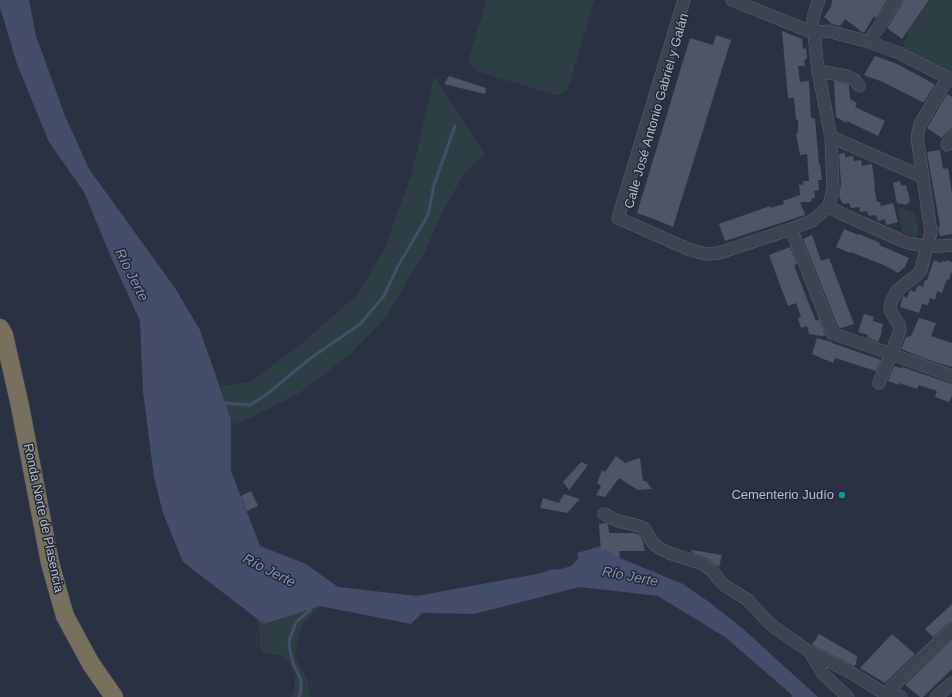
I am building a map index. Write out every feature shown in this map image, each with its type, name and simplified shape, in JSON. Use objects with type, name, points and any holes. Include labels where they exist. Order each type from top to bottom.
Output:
[{"type":"highway","name":"Ronda Norte de Plasencia","points":[[0,328],[4,335],[20,406],[50,563],[66,616],[91,664],[114,697]]},
{"type":"street","name":"Calle José Antonio Gabriel y Galán","points":[[621,220],[684,0]]},
{"type":"street","name":"Calle José Antonio Gabriel y Galán","points":[[621,220],[690,0]]},
{"type":"street","points":[[732,0],[814,33],[828,32],[869,42],[899,53],[950,79],[920,124],[918,130],[917,137],[931,232],[921,270],[897,291],[892,300],[890,306],[891,312],[899,325],[900,330],[880,383]]},
{"type":"street","points":[[621,220],[688,249],[706,254],[719,253],[812,221],[829,206],[833,187],[830,137],[818,71],[813,29],[814,16],[819,0]]},
{"type":"street","points":[[869,42],[896,0]]},
{"type":"street","points":[[792,24],[814,16]]},
{"type":"street","points":[[814,16],[828,32]]},
{"type":"street","points":[[818,71],[846,76],[855,80],[859,86]]},
{"type":"street","points":[[830,137],[923,177]]},
{"type":"street","points":[[829,206],[840,213],[905,242],[927,247],[952,245]]},
{"type":"street","points":[[791,229],[832,333],[952,376]]},
{"type":"street","points":[[604,514],[618,521],[645,529],[652,542],[659,548],[669,553],[703,564],[712,570],[724,585],[748,600],[767,621],[810,652],[850,672],[886,695],[901,697]]},
{"type":"street","points":[[886,695],[952,629]]},
{"type":"street","points":[[810,652],[823,674],[848,697]]},
{"type":"street","points":[[936,697],[952,683]]},
{"type":"shaded area","points":[[487,0],[594,0],[569,86],[564,93],[556,95],[476,71],[468,60]]},
{"type":"shaded area","points":[[930,0],[952,0],[952,74],[903,47],[910,29]]},
{"type":"shaded area","points":[[434,76],[485,154],[464,174],[441,215],[424,254],[387,316],[348,356],[298,394],[236,425],[231,420],[220,386],[250,382],[300,345],[356,296],[384,250],[412,173]]},
{"type":"shaded area","points":[[898,207],[914,213],[919,231],[916,237],[902,232]]},
{"type":"shaded area","points":[[320,606],[303,624],[295,654],[297,662],[308,680],[309,695],[312,697],[290,697],[295,689],[295,676],[289,663],[283,656],[263,653],[260,647],[259,626],[254,617],[264,624]]},
{"type":"water","name":"Río Jerte","points":[[0,0],[29,0],[36,36],[65,116],[89,169],[175,288],[200,330],[231,420],[231,471],[260,546],[306,564],[338,587],[417,596],[542,573],[549,570],[561,569],[571,566],[578,559],[577,553],[601,546],[601,552],[605,550],[620,558],[683,584],[709,602],[742,628],[818,697],[792,697],[791,694],[725,637],[658,596],[580,587],[474,614],[422,613],[411,624],[320,606],[264,624],[183,562],[163,513],[154,477],[143,392],[140,321],[84,192],[49,142],[17,64],[0,7]]},
{"type":"building","points":[[832,0],[887,0],[876,18],[874,16],[864,33],[845,19],[840,26],[832,24],[824,17],[831,7]]},
{"type":"building","points":[[903,0],[929,0],[902,39],[887,28]]},
{"type":"building","points":[[782,31],[802,39],[803,49],[806,48],[807,59],[804,60],[805,66],[798,66],[800,82],[809,81],[811,118],[815,119],[822,180],[818,180],[819,190],[814,191],[815,198],[812,198],[811,202],[800,202],[805,215],[725,241],[719,224],[770,206],[770,208],[784,204],[783,201],[800,195],[799,184],[803,185],[803,181],[809,181],[807,154],[800,155],[796,133],[798,133],[798,120],[796,119],[794,98],[788,98]]},
{"type":"building","points":[[716,35],[731,40],[673,227],[637,213],[690,38],[713,45]]},
{"type":"building","points":[[875,56],[897,64],[935,85],[924,102],[883,82],[864,75]]},
{"type":"building","points":[[449,76],[486,88],[485,94],[444,84]]},
{"type":"building","points":[[834,81],[849,85],[850,99],[857,103],[855,107],[885,121],[878,136],[847,121],[846,123],[836,117]]},
{"type":"building","points":[[947,94],[952,97],[952,128],[946,132],[942,138],[927,128]]},
{"type":"building","points":[[940,150],[943,169],[948,168],[952,193],[952,234],[940,236],[938,227],[940,226],[927,152]]},
{"type":"building","points":[[845,153],[845,157],[853,156],[854,161],[861,160],[862,166],[872,164],[877,202],[880,202],[881,206],[893,203],[898,222],[886,225],[885,219],[878,221],[876,215],[869,216],[867,211],[860,212],[859,207],[851,208],[849,203],[843,204],[839,196],[841,184],[839,154]]},
{"type":"building","points":[[900,181],[901,186],[906,185],[910,201],[906,205],[897,203],[893,183]]},
{"type":"building","points":[[844,229],[880,243],[879,245],[909,258],[905,267],[898,273],[886,266],[836,247]]},
{"type":"building","points":[[812,235],[821,261],[829,258],[854,324],[841,328],[838,327],[803,239]]},
{"type":"building","points":[[790,247],[797,264],[794,265],[807,299],[816,321],[819,319],[825,335],[809,334],[807,326],[801,328],[798,318],[801,317],[796,303],[788,306],[769,255]]},
{"type":"building","points":[[934,260],[941,263],[942,261],[945,262],[946,260],[952,262],[952,271],[949,280],[947,279],[942,293],[937,291],[935,300],[930,298],[928,305],[922,304],[919,313],[900,307],[903,296],[907,298],[910,290],[915,292],[918,285],[923,287]]},
{"type":"building","points":[[864,314],[874,317],[873,321],[883,324],[878,342],[867,337],[868,335],[858,332]]},
{"type":"building","points":[[919,318],[936,323],[931,336],[952,343],[952,367],[901,349],[906,337],[911,336]]},
{"type":"building","points":[[817,338],[881,360],[876,371],[835,358],[833,363],[812,354]]},
{"type":"building","points":[[894,366],[902,367],[952,384],[952,396],[949,402],[935,397],[937,391],[919,385],[917,389],[888,381]]},
{"type":"building","points":[[616,456],[625,463],[640,458],[643,481],[646,481],[652,489],[638,490],[619,478],[605,497],[596,495],[601,486],[597,483],[602,470],[605,472]]},
{"type":"building","points":[[581,462],[588,465],[569,490],[563,482]]},
{"type":"building","points":[[251,491],[258,506],[247,511],[241,496]]},
{"type":"building","points":[[564,494],[580,499],[567,513],[540,508],[543,498],[559,503]]},
{"type":"building","points":[[599,524],[608,524],[609,533],[634,533],[640,535],[645,551],[619,551],[620,558],[605,550],[601,552]]},
{"type":"building","points":[[692,550],[722,555],[719,567],[707,558],[691,552]]},
{"type":"building","points":[[952,604],[952,622],[947,624],[933,637],[925,629]]},
{"type":"building","points":[[819,634],[857,656],[856,664],[854,666],[812,645]]},
{"type":"building","points":[[892,634],[915,654],[885,683],[860,668]]},
{"type":"building","points":[[952,639],[952,669],[923,697],[920,697],[905,685]]},
{"type":"waterway","points":[[225,403],[250,405],[266,395],[308,360],[360,324],[384,296],[398,266],[428,215],[434,185],[455,126]]},
{"type":"waterway","points":[[299,697],[301,680],[293,663],[289,646],[290,638],[296,622],[310,610]]},
{"type":"place","name":"Cementerio Judío","points":[[842,495]]}]
